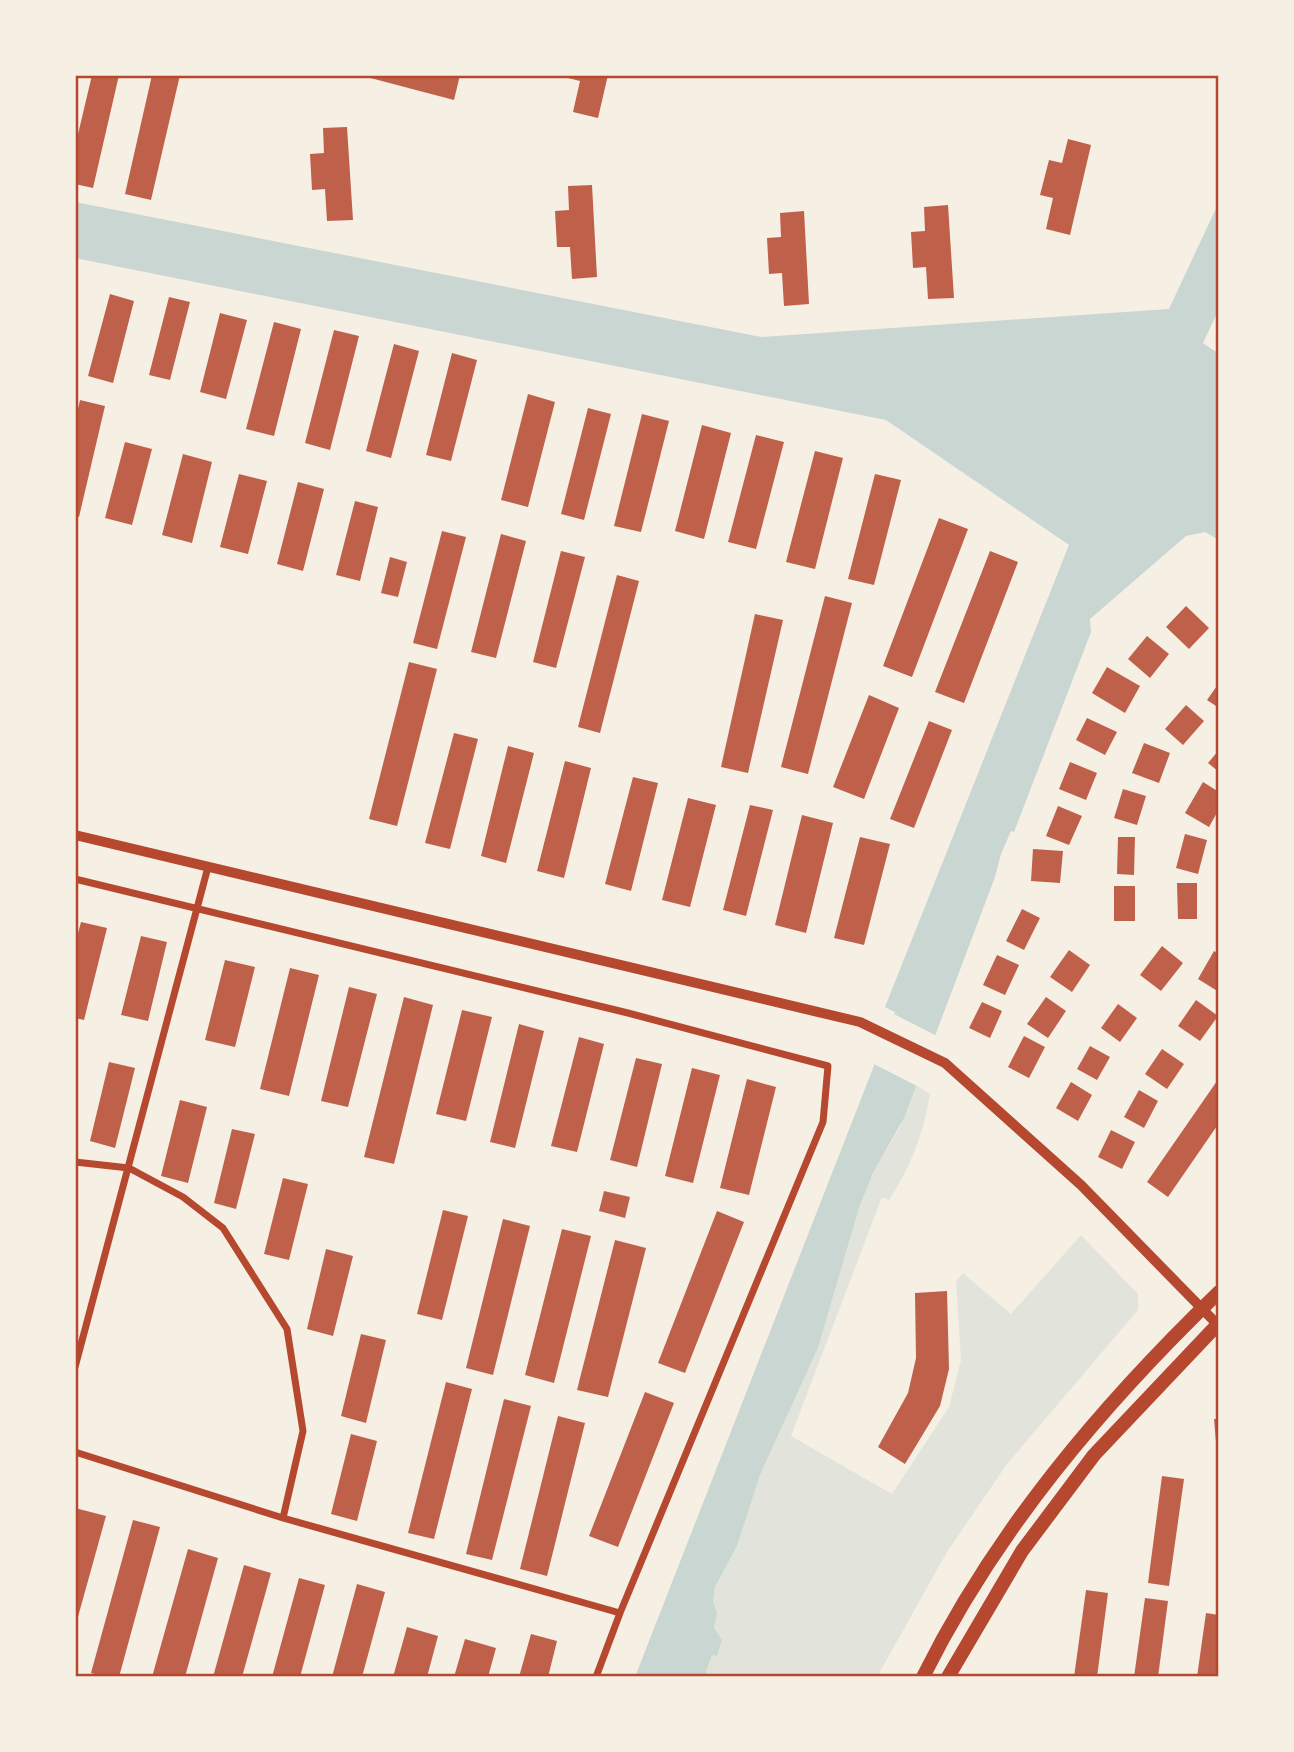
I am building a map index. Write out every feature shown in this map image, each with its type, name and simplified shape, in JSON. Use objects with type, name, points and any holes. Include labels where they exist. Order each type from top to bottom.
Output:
[{"type":"main road","points":[[923,1677],[1003,1540],[1069,1452],[1164,1346],[1219,1292]]},
{"type":"main road","points":[[948,1677],[1022,1551],[1094,1455],[1218,1323]]},
{"type":"street","points":[[75,835],[860,1023],[945,1063],[1081,1185],[1218,1323]]},
{"type":"street","points":[[75,1367],[208,867]]},
{"type":"street","points":[[75,879],[628,1013],[828,1066],[823,1122],[596,1677]]},
{"type":"street","points":[[75,1162],[129,1168],[183,1197],[223,1227],[287,1329],[303,1431],[283,1518]]},
{"type":"street","points":[[75,1452],[283,1518],[620,1613]]},
{"type":"shaded area","points":[[75,202],[761,337],[1169,309],[1219,202],[1219,309],[1203,343],[1219,354],[1219,540],[1205,532],[1186,536],[1090,619],[1091,632],[1014,832],[1011,831],[1001,854],[995,877],[904,1118],[873,1173],[859,1208],[818,1348],[760,1475],[737,1546],[715,1587],[713,1601],[717,1613],[714,1628],[722,1640],[717,1656],[712,1655],[706,1672],[709,1677],[635,1677],[895,1012],[885,1007],[1069,545],[886,420],[75,258]]},
{"type":"shaded area","points":[[914,1084],[930,1094],[920,1137],[904,1175],[889,1200],[882,1197],[791,1436],[892,1494],[949,1407],[961,1360],[956,1281],[963,1273],[1011,1314],[1081,1235],[1138,1294],[1138,1310],[1007,1464],[947,1552],[877,1677],[709,1677],[706,1672],[712,1655],[722,1641],[714,1628],[717,1613],[713,1601],[715,1587],[737,1546],[760,1475],[818,1348],[859,1208],[873,1173],[900,1127]]},
{"type":"pier","points":[[892,1013],[937,1036],[917,1086],[872,1063]]},
{"type":"building","points":[[92,75],[119,75],[93,188],[75,184],[75,147]]},
{"type":"building","points":[[152,75],[180,75],[151,200],[125,194]]},
{"type":"building","points":[[359,75],[460,75],[454,100]]},
{"type":"building","points":[[568,75],[608,75],[598,118],[573,112],[580,81],[568,78]]},
{"type":"building","points":[[347,127],[353,220],[327,221],[325,189],[312,190],[310,154],[324,153],[323,128]]},
{"type":"building","points":[[1068,139],[1091,145],[1070,235],[1046,229],[1053,198],[1040,195],[1049,160],[1062,163]]},
{"type":"building","points":[[592,185],[597,277],[572,279],[570,247],[557,247],[555,211],[569,210],[568,186]]},
{"type":"building","points":[[948,205],[954,298],[928,299],[926,267],[913,268],[911,232],[925,231],[924,207]]},
{"type":"building","points":[[804,211],[809,304],[784,306],[782,273],[769,274],[767,238],[781,237],[780,213]]},
{"type":"building","points":[[110,294],[134,301],[113,383],[88,376]]},
{"type":"building","points":[[169,297],[190,302],[170,380],[149,375]]},
{"type":"building","points":[[220,313],[247,320],[226,399],[200,392]]},
{"type":"building","points":[[274,322],[301,329],[274,436],[246,429]]},
{"type":"building","points":[[334,330],[359,336],[330,450],[305,443]]},
{"type":"building","points":[[394,344],[419,351],[391,458],[366,451]]},
{"type":"building","points":[[452,353],[477,360],[451,461],[426,455]]},
{"type":"building","points":[[528,394],[555,402],[528,507],[501,500]]},
{"type":"building","points":[[80,400],[105,406],[79,517],[75,516],[75,422]]},
{"type":"building","points":[[588,408],[611,414],[584,520],[561,514]]},
{"type":"building","points":[[642,414],[669,421],[641,532],[614,526]]},
{"type":"building","points":[[702,425],[731,433],[704,539],[675,531]]},
{"type":"building","points":[[756,435],[784,442],[756,549],[728,542]]},
{"type":"building","points":[[125,442],[152,449],[132,525],[105,518]]},
{"type":"building","points":[[815,451],[843,458],[815,569],[786,562]]},
{"type":"building","points":[[183,454],[212,462],[192,543],[162,535]]},
{"type":"building","points":[[239,474],[267,481],[248,554],[220,547]]},
{"type":"building","points":[[875,474],[901,480],[874,585],[848,579]]},
{"type":"building","points":[[298,482],[324,489],[303,571],[277,564]]},
{"type":"building","points":[[355,501],[378,507],[360,581],[336,575]]},
{"type":"building","points":[[939,518],[968,529],[912,677],[883,666]]},
{"type":"building","points":[[442,531],[466,537],[437,649],[413,643]]},
{"type":"building","points":[[501,534],[526,541],[496,658],[471,652]]},
{"type":"building","points":[[561,551],[585,557],[556,668],[533,662]]},
{"type":"building","points":[[990,551],[1018,562],[964,703],[935,692]]},
{"type":"building","points":[[390,557],[407,562],[398,597],[381,593]]},
{"type":"building","points":[[617,575],[639,581],[600,733],[578,727]]},
{"type":"building","points":[[825,596],[852,603],[808,774],[781,767]]},
{"type":"building","points":[[1186,606],[1209,628],[1189,649],[1166,627]]},
{"type":"building","points":[[755,614],[783,620],[748,773],[721,767]]},
{"type":"building","points":[[1147,636],[1169,654],[1150,678],[1128,659]]},
{"type":"building","points":[[409,662],[437,669],[397,826],[369,819]]},
{"type":"building","points":[[1107,667],[1140,686],[1125,713],[1092,693]]},
{"type":"building","points":[[1219,683],[1219,708],[1207,700]]},
{"type":"building","points":[[869,695],[899,708],[864,799],[833,787]]},
{"type":"building","points":[[1186,705],[1204,721],[1183,745],[1165,729]]},
{"type":"building","points":[[1087,718],[1117,732],[1105,755],[1076,740]]},
{"type":"building","points":[[929,721],[952,730],[914,828],[890,819]]},
{"type":"building","points":[[454,733],[478,739],[450,849],[425,843]]},
{"type":"building","points":[[1144,743],[1170,753],[1159,783],[1132,773]]},
{"type":"building","points":[[508,746],[534,753],[506,863],[481,856]]},
{"type":"building","points":[[1219,750],[1219,772],[1208,763]]},
{"type":"building","points":[[565,761],[591,768],[564,878],[537,871]]},
{"type":"building","points":[[1070,762],[1097,773],[1086,800],[1059,789]]},
{"type":"building","points":[[633,777],[658,783],[631,891],[605,884]]},
{"type":"building","points":[[1203,782],[1219,792],[1219,809],[1209,827],[1185,813]]},
{"type":"building","points":[[1123,789],[1146,796],[1137,825],[1114,818]]},
{"type":"building","points":[[688,798],[716,805],[690,907],[662,900]]},
{"type":"building","points":[[750,805],[773,810],[746,916],[723,910]]},
{"type":"building","points":[[1058,806],[1082,816],[1069,845],[1046,836]]},
{"type":"building","points":[[802,815],[833,823],[806,933],[775,925]]},
{"type":"building","points":[[1185,834],[1207,840],[1198,874],[1176,868]]},
{"type":"building","points":[[860,837],[890,844],[864,945],[834,938]]},
{"type":"building","points":[[1118,837],[1135,837],[1134,875],[1117,874]]},
{"type":"building","points":[[1033,849],[1063,851],[1060,883],[1031,881]]},
{"type":"building","points":[[1177,883],[1197,883],[1197,919],[1178,919]]},
{"type":"building","points":[[1114,886],[1135,886],[1135,921],[1114,921]]},
{"type":"building","points":[[1022,909],[1040,918],[1024,950],[1006,941]]},
{"type":"building","points":[[81,922],[107,928],[84,1020],[75,1018],[75,945]]},
{"type":"building","points":[[141,936],[167,942],[148,1021],[121,1015]]},
{"type":"building","points":[[1162,946],[1183,963],[1161,991],[1140,975]]},
{"type":"building","points":[[1069,950],[1090,965],[1072,992],[1050,977]]},
{"type":"building","points":[[1214,951],[1219,954],[1219,992],[1198,979]]},
{"type":"building","points":[[997,955],[1019,965],[1005,995],[983,985]]},
{"type":"building","points":[[225,960],[255,967],[235,1047],[205,1040]]},
{"type":"building","points":[[290,968],[319,975],[289,1096],[260,1089]]},
{"type":"building","points":[[349,987],[377,994],[348,1107],[321,1101]]},
{"type":"building","points":[[404,997],[433,1005],[394,1164],[364,1157]]},
{"type":"building","points":[[1046,997],[1066,1011],[1048,1038],[1027,1024]]},
{"type":"building","points":[[1196,1000],[1218,1016],[1200,1041],[1178,1026]]},
{"type":"building","points":[[982,1002],[1002,1011],[990,1038],[969,1028]]},
{"type":"building","points":[[1118,1004],[1137,1018],[1120,1042],[1101,1028]]},
{"type":"building","points":[[462,1010],[492,1017],[466,1121],[436,1114]]},
{"type":"building","points":[[519,1024],[544,1031],[515,1148],[490,1142]]},
{"type":"building","points":[[1024,1036],[1045,1047],[1029,1078],[1008,1067]]},
{"type":"building","points":[[579,1037],[604,1044],[577,1152],[551,1146]]},
{"type":"building","points":[[1090,1046],[1110,1057],[1097,1080],[1077,1069]]},
{"type":"building","points":[[1162,1049],[1184,1064],[1167,1089],[1145,1074]]},
{"type":"building","points":[[636,1058],[662,1064],[637,1167],[610,1160]]},
{"type":"building","points":[[109,1062],[135,1068],[115,1148],[90,1141]]},
{"type":"building","points":[[692,1068],[720,1075],[693,1183],[665,1176]]},
{"type":"building","points":[[747,1079],[776,1087],[749,1195],[720,1188]]},
{"type":"building","points":[[1217,1081],[1219,1123],[1168,1197],[1147,1182]]},
{"type":"building","points":[[1071,1082],[1092,1095],[1078,1121],[1056,1108]]},
{"type":"building","points":[[1139,1090],[1158,1101],[1144,1128],[1124,1117]]},
{"type":"building","points":[[180,1100],[207,1107],[188,1183],[161,1176]]},
{"type":"building","points":[[232,1129],[255,1134],[236,1209],[214,1203]]},
{"type":"building","points":[[1111,1130],[1135,1142],[1122,1169],[1098,1157]]},
{"type":"building","points":[[283,1178],[308,1184],[289,1260],[264,1254]]},
{"type":"building","points":[[604,1191],[630,1197],[625,1218],[599,1211]]},
{"type":"building","points":[[443,1210],[468,1216],[442,1320],[417,1314]]},
{"type":"building","points":[[717,1211],[744,1222],[685,1373],[658,1363]]},
{"type":"building","points":[[503,1219],[530,1226],[493,1375],[466,1368]]},
{"type":"building","points":[[562,1229],[591,1236],[554,1383],[525,1375]]},
{"type":"building","points":[[615,1240],[646,1248],[608,1397],[577,1390]]},
{"type":"building","points":[[326,1249],[353,1256],[333,1336],[307,1329]]},
{"type":"building","points":[[947,1291],[949,1369],[940,1406],[905,1464],[878,1447],[908,1393],[916,1358],[915,1293]]},
{"type":"building","points":[[361,1334],[386,1340],[366,1423],[341,1416]]},
{"type":"building","points":[[446,1382],[472,1389],[434,1539],[408,1533]]},
{"type":"building","points":[[645,1392],[674,1403],[618,1547],[589,1536]]},
{"type":"building","points":[[504,1399],[531,1406],[492,1560],[466,1554]]},
{"type":"building","points":[[558,1416],[585,1423],[547,1576],[520,1569]]},
{"type":"building","points":[[1214,1419],[1219,1419],[1219,1453],[1217,1453]]},
{"type":"building","points":[[351,1434],[377,1441],[357,1521],[331,1514]]},
{"type":"building","points":[[1162,1476],[1184,1479],[1169,1586],[1148,1583]]},
{"type":"building","points":[[75,1508],[106,1516],[76,1624],[75,1624]]},
{"type":"building","points":[[133,1520],[160,1527],[119,1677],[105,1677],[91,1673]]},
{"type":"building","points":[[188,1549],[218,1558],[185,1677],[152,1677]]},
{"type":"building","points":[[244,1565],[271,1573],[242,1677],[213,1677]]},
{"type":"building","points":[[299,1578],[325,1585],[300,1677],[272,1677]]},
{"type":"building","points":[[357,1584],[385,1592],[362,1677],[332,1677]]},
{"type":"building","points":[[1086,1590],[1108,1593],[1097,1677],[1074,1677]]},
{"type":"building","points":[[1145,1598],[1168,1601],[1158,1677],[1134,1677]]},
{"type":"building","points":[[1206,1613],[1219,1615],[1218,1677],[1197,1677]]},
{"type":"building","points":[[407,1627],[438,1636],[427,1677],[393,1677]]},
{"type":"building","points":[[531,1634],[557,1641],[548,1677],[519,1677]]},
{"type":"building","points":[[465,1639],[496,1648],[488,1677],[454,1677]]}]
